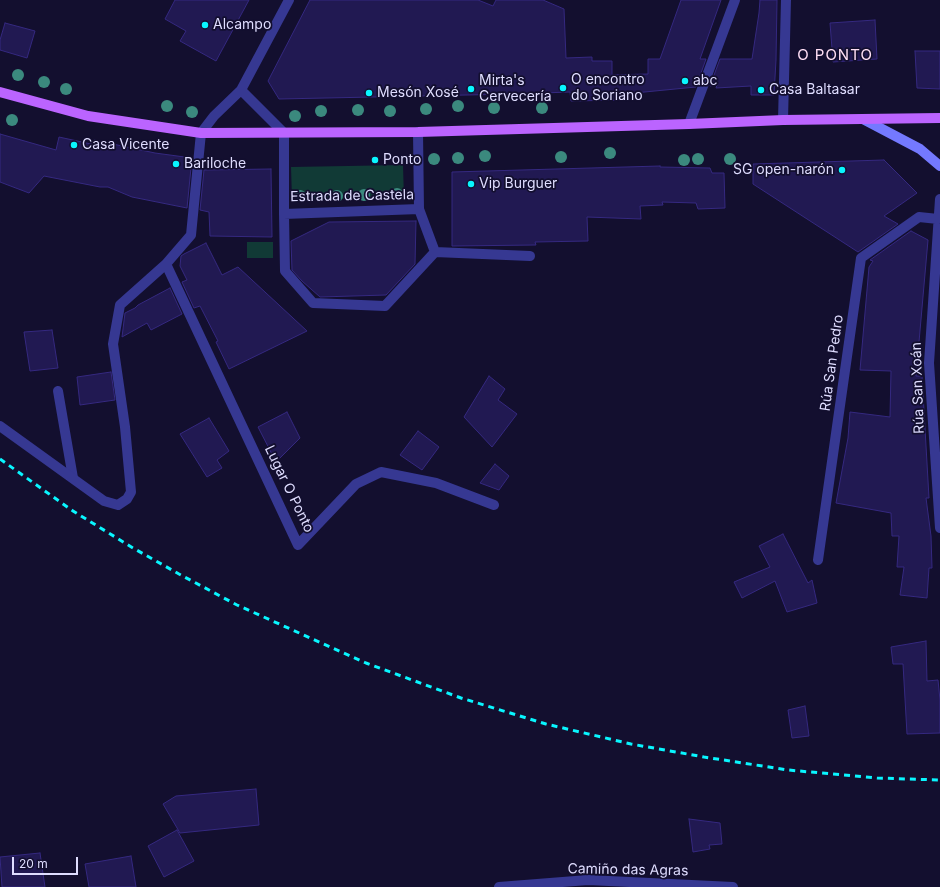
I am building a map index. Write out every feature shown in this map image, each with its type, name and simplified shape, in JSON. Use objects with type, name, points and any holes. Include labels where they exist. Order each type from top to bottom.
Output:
[{"type":"main road","points":[[0,92],[88,116],[201,133],[418,132],[783,120],[940,118]]},
{"type":"main road","points":[[863,119],[920,149],[940,166]]},
{"type":"street","points":[[0,426],[104,501],[118,505],[127,499],[131,492],[125,427],[113,344],[120,305],[166,264],[191,235],[201,133],[214,116],[241,90],[289,0]]},
{"type":"street","points":[[689,124],[735,0]]},
{"type":"street","points":[[783,120],[786,0]]},
{"type":"street","points":[[241,90],[284,133]]},
{"type":"street","name":"Estrada de Castela","points":[[284,133],[284,214],[419,209],[418,132]]},
{"type":"street","name":"Rúa San Xoán","points":[[940,199],[929,363],[940,528]]},
{"type":"street","points":[[419,209],[435,252]]},
{"type":"street","points":[[284,214],[285,270],[313,303],[385,306],[435,252],[530,256]]},
{"type":"street","name":"Rúa San Pedro","points":[[818,560],[861,258],[919,218],[939,218]]},
{"type":"street","name":"Lugar O Ponto","points":[[166,264],[298,545],[356,484],[381,472],[436,483],[494,505]]},
{"type":"street","points":[[58,391],[73,478]]},
{"type":"street","name":"Camiño das Agras","points":[[499,887],[588,880],[734,887]]},
{"type":"green space","points":[[403,165],[404,198],[292,200],[291,167]]},
{"type":"green space","points":[[247,242],[273,242],[273,258],[247,258]]},
{"type":"building","name":"Alcampo","points":[[175,0],[249,0],[216,61],[180,41],[186,31],[165,19]]},
{"type":"building","points":[[310,0],[478,0],[493,6],[496,0],[543,0],[564,9],[566,58],[592,57],[592,61],[612,61],[612,75],[648,74],[648,59],[660,59],[681,0],[721,0],[700,59],[706,59],[696,87],[624,94],[624,100],[571,101],[570,92],[279,99],[268,81]]},
{"type":"building","points":[[760,0],[777,0],[774,95],[751,95],[751,86],[716,88],[717,85],[710,86],[720,59],[752,59]]},
{"type":"building","points":[[875,20],[877,59],[833,62],[830,23]]},
{"type":"building","points":[[5,23],[35,31],[27,58],[0,50],[0,40]]},
{"type":"building","points":[[915,51],[940,51],[940,89],[917,88]]},
{"type":"building","points":[[0,134],[56,150],[59,137],[91,144],[94,140],[155,153],[192,158],[187,208],[132,197],[108,187],[100,187],[44,176],[29,193],[0,182]]},
{"type":"building","points":[[884,160],[917,193],[884,216],[898,224],[858,252],[753,184],[753,164]]},
{"type":"building","points":[[660,166],[710,168],[712,173],[724,173],[725,208],[698,209],[696,203],[662,202],[663,205],[640,206],[641,219],[587,217],[588,241],[535,242],[536,245],[452,246],[452,172]]},
{"type":"building","points":[[271,169],[272,237],[210,236],[209,212],[200,210],[204,170]]},
{"type":"building","points":[[416,221],[415,264],[386,295],[320,297],[292,270],[291,241],[329,222]]},
{"type":"building","points":[[911,231],[928,240],[916,376],[922,376],[929,498],[926,498],[931,536],[932,568],[929,568],[927,598],[900,595],[904,567],[897,567],[899,536],[892,536],[891,513],[836,503],[848,438],[850,412],[890,417],[891,371],[860,370],[869,267],[873,261],[870,260]]},
{"type":"building","points":[[206,243],[222,275],[238,267],[307,331],[229,369],[216,342],[218,341],[200,306],[194,308],[182,282],[187,280],[180,266],[181,256]]},
{"type":"building","points":[[170,288],[182,314],[151,330],[147,323],[122,337],[125,313]]},
{"type":"building","points":[[52,330],[58,368],[30,371],[24,332]]},
{"type":"building","points":[[111,372],[115,400],[80,405],[77,377]]},
{"type":"building","points":[[489,376],[505,389],[498,400],[517,414],[492,447],[464,417]]},
{"type":"building","points":[[287,412],[300,438],[276,462],[258,427]]},
{"type":"building","points":[[209,418],[229,451],[217,460],[222,468],[207,477],[180,434]]},
{"type":"building","points":[[418,431],[439,447],[422,470],[400,455]]},
{"type":"building","points":[[495,464],[509,476],[499,490],[480,483]]},
{"type":"building","points":[[783,534],[808,583],[812,580],[817,603],[787,612],[775,581],[742,598],[734,582],[770,567],[759,546]]},
{"type":"building","points":[[926,641],[927,681],[938,680],[940,700],[940,733],[907,734],[903,664],[893,664],[891,647]]},
{"type":"building","points":[[805,706],[809,736],[792,738],[788,710]]},
{"type":"building","points":[[256,789],[259,825],[180,833],[163,804],[176,796]]},
{"type":"building","points":[[689,819],[720,823],[722,844],[709,845],[710,849],[693,852]]},
{"type":"building","points":[[177,830],[194,861],[164,877],[148,846]]},
{"type":"building","points":[[40,853],[45,887],[2,887],[0,857]]},
{"type":"building","points":[[131,856],[136,887],[89,887],[85,864]]},
{"type":"railway","points":[[0,459],[73,511],[133,548],[237,605],[366,663],[461,698],[546,724],[631,744],[704,757],[788,770],[877,778],[940,780]]},
{"type":"place","name":"Alcampo","points":[[205,25]]},
{"type":"place","name":"abc","points":[[685,81]]},
{"type":"place","name":"O encontro do Soriano","points":[[563,88]]},
{"type":"place","name":"Mirta's Cervecería","points":[[471,89]]},
{"type":"place","name":"Casa Baltasar","points":[[761,90]]},
{"type":"place","name":"Mesón Xosé","points":[[369,93]]},
{"type":"place","name":"Casa Vicente","points":[[74,145]]},
{"type":"place","name":"Ponto","points":[[375,160]]},
{"type":"place","name":"Bariloche","points":[[176,164]]},
{"type":"place","name":"SG open-narón","points":[[842,170]]},
{"type":"place","name":"Vip Burguer","points":[[471,184]]},
{"type":"district","name":"O PONTO","points":[[835,55]]}]
